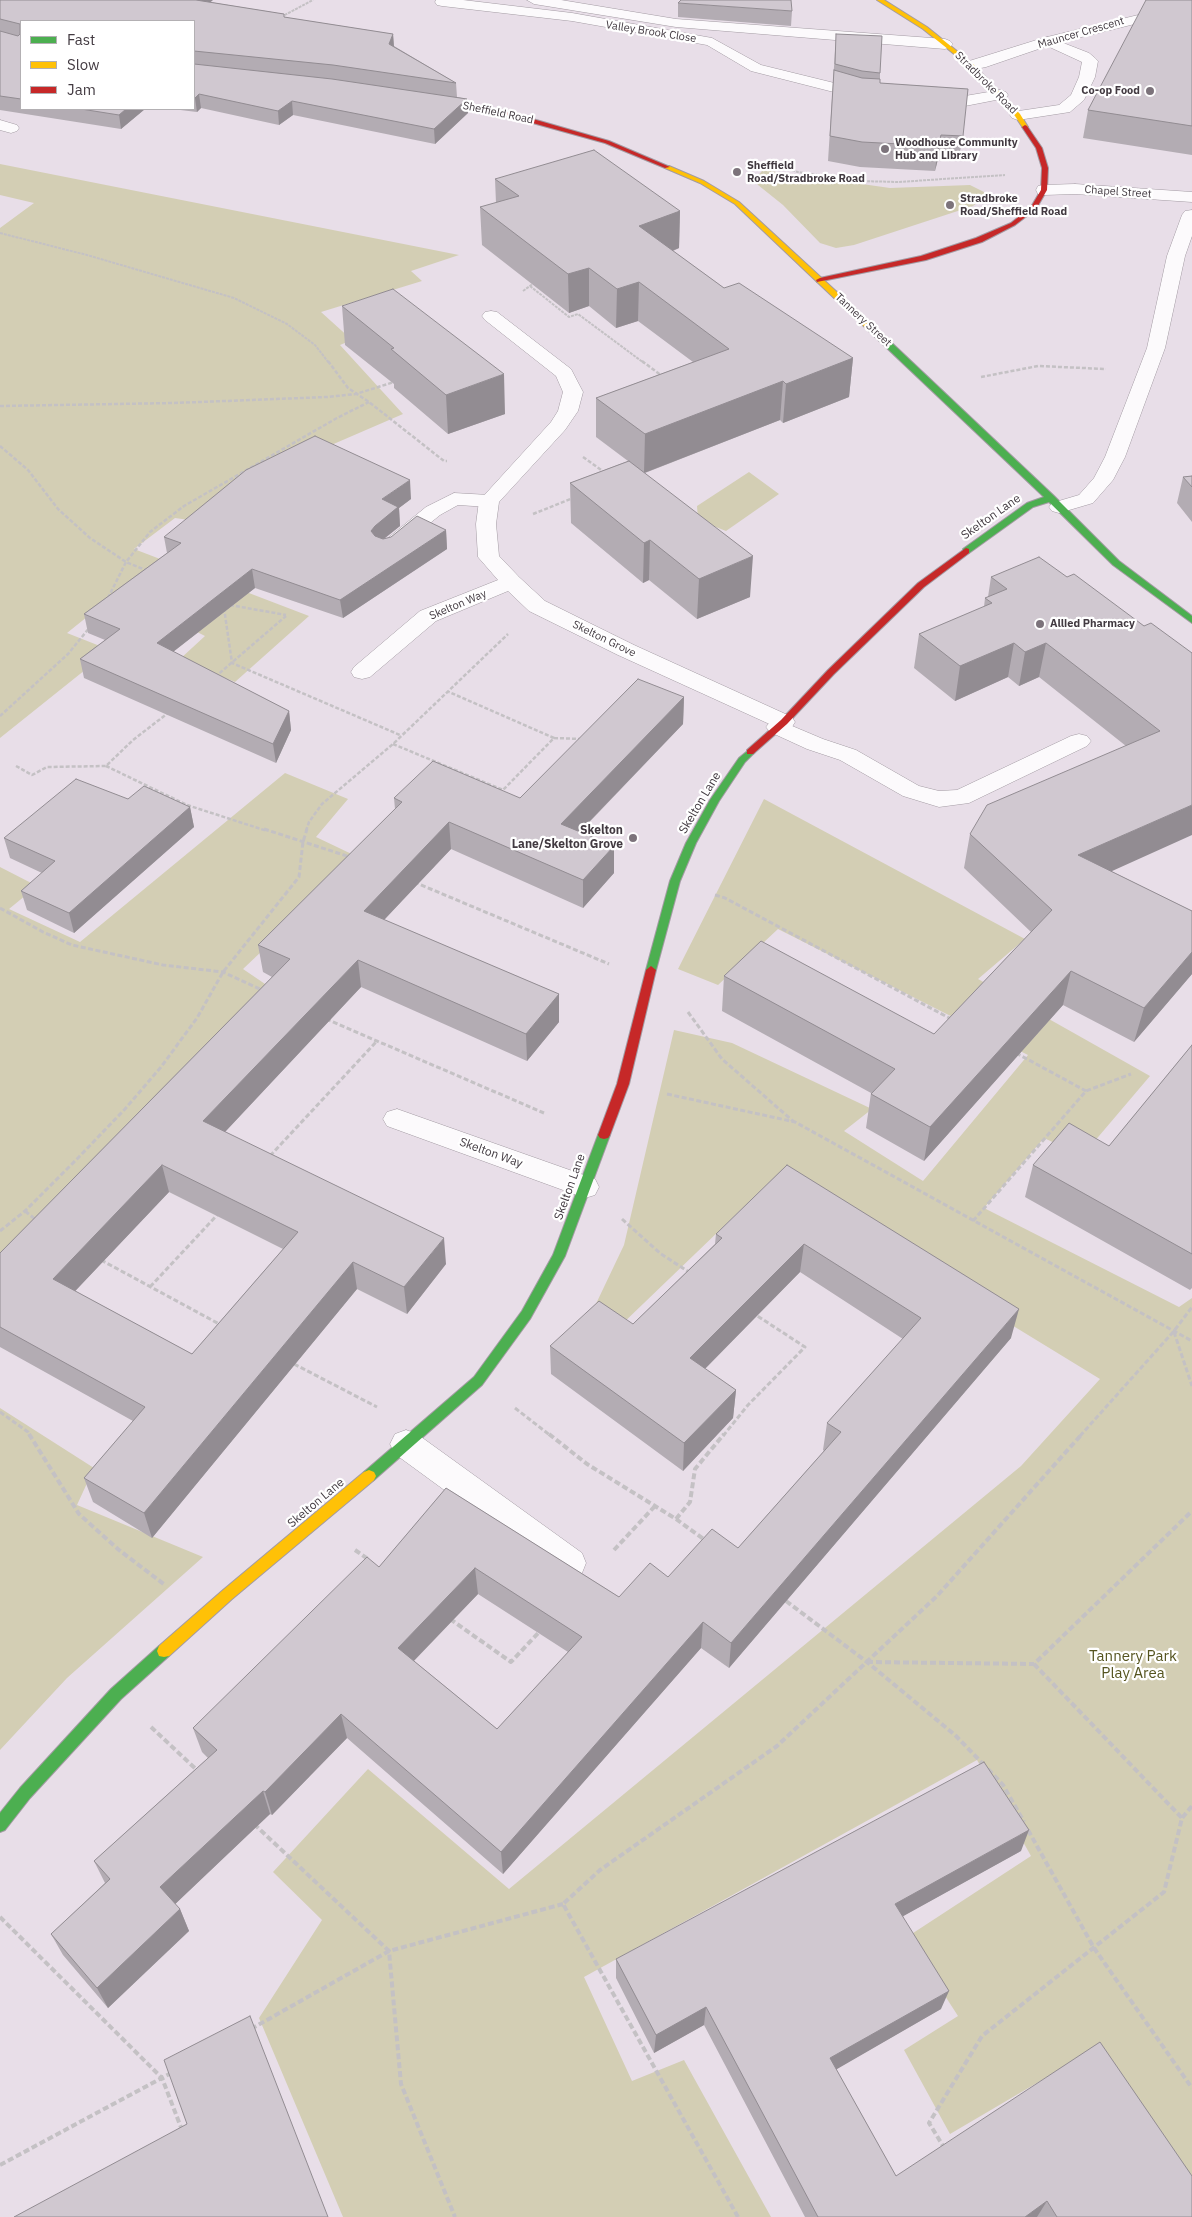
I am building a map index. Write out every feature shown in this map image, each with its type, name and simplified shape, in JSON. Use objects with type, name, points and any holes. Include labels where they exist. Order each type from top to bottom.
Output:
[{"type":"street","points":[[534,0],[676,23],[946,44]]},
{"type":"street","name":"Stradbroke Road","points":[[880,0],[946,44],[971,65],[1018,115],[1039,148],[1044,162],[1044,190]]},
{"type":"street","name":"Valley Brook Close","points":[[442,2],[572,17],[712,42],[756,68],[860,95],[888,98]]},
{"type":"street","name":"Mauncer Crescent","points":[[971,65],[986,62],[1048,41],[1158,12],[1192,6]]},
{"type":"street","points":[[1018,115],[1064,109],[1078,97],[1087,77],[1090,61],[1077,51],[1048,41]]},
{"type":"street","points":[[917,100],[936,102],[965,101],[1000,95]]},
{"type":"street","name":"Sheffield Road","points":[[419,98],[512,115],[566,129],[648,157]]},
{"type":"street","name":"Tannery Street","points":[[648,157],[702,182],[737,204],[1055,502],[1116,563],[1192,620]]},
{"type":"street","name":"Chapel Street","points":[[1044,190],[1075,189],[1192,206]]},
{"type":"street","points":[[820,280],[923,258],[979,240],[1013,224],[1034,208],[1044,190]]},
{"type":"street","points":[[1055,502],[1086,500],[1103,480],[1115,457],[1156,348],[1176,256],[1192,206]]},
{"type":"street","points":[[384,550],[433,511],[454,499],[489,501],[538,451],[568,411],[573,392],[564,373],[491,316]]},
{"type":"street","name":"Skelton Grove","points":[[489,501],[486,524],[490,557],[511,582],[538,606],[781,724],[815,744],[848,755],[911,791],[939,799],[961,797],[1079,741]]},
{"type":"street","name":"Skelton Lane","points":[[0,1825],[25,1793],[116,1694],[227,1594],[316,1522],[478,1381],[526,1315],[559,1256],[623,1084],[675,881],[691,844],[715,800],[742,760],[781,724],[830,672],[921,585],[1007,520],[1030,505],[1055,502]]},
{"type":"street","name":"Skelton Way","points":[[362,672],[428,616],[511,582]]},
{"type":"street","name":"Skelton Way","points":[[397,1119],[585,1187]]},
{"type":"street","points":[[406,1444],[570,1563]]},
{"type":"path","points":[[276,17],[283,17],[313,0]]},
{"type":"path","points":[[765,163],[798,172],[859,181],[898,182],[967,176],[1007,175]]},
{"type":"path","points":[[0,233],[105,260],[234,298],[287,324],[315,345],[348,388],[370,402],[444,461],[452,460]]},
{"type":"path","points":[[523,292],[537,282]]},
{"type":"path","points":[[530,286],[569,317],[578,314],[665,379]]},
{"type":"path","points":[[980,378],[1038,366],[1115,369]]},
{"type":"path","points":[[0,406],[174,403],[356,394],[397,381]]},
{"type":"path","points":[[106,601],[126,562],[150,532],[184,506],[337,418],[370,402]]},
{"type":"path","points":[[0,446],[28,470],[58,509],[90,538],[126,562],[153,573]]},
{"type":"path","points":[[576,452],[608,475]]},
{"type":"path","points":[[525,517],[580,496]]},
{"type":"path","points":[[209,681],[232,663],[286,615],[224,603],[232,663]]},
{"type":"path","points":[[0,716],[68,654],[91,625]]},
{"type":"path","points":[[0,1231],[25,1211],[125,1109],[161,1066],[197,1018],[223,972],[299,877],[303,842],[309,822],[322,804],[393,744],[400,735],[449,692],[459,679],[513,627]]},
{"type":"path","points":[[232,663],[400,735]]},
{"type":"path","points":[[449,692],[554,738],[584,739]]},
{"type":"path","points":[[106,766],[133,740],[171,710]]},
{"type":"path","points":[[393,744],[503,790],[554,738]]},
{"type":"path","points":[[16,766],[32,774],[47,766],[106,766],[187,805],[358,860]]},
{"type":"path","points":[[675,881],[726,898],[954,1020]]},
{"type":"path","points":[[413,882],[614,966]]},
{"type":"path","points":[[0,908],[43,932],[72,945],[163,965],[223,972],[266,992]]},
{"type":"path","points":[[652,966],[722,1059],[795,1122],[1192,1341]]},
{"type":"path","points":[[322,1017],[544,1113]]},
{"type":"path","points":[[270,1157],[376,1041]]},
{"type":"path","points":[[1016,1053],[1086,1091]]},
{"type":"path","points":[[973,1221],[1086,1091],[1131,1074]]},
{"type":"path","points":[[623,1084],[795,1122]]},
{"type":"path","points":[[585,1187],[662,1254],[693,1275]]},
{"type":"path","points":[[150,1288],[223,1208]]},
{"type":"path","points":[[25,1211],[39,1222]]},
{"type":"path","points":[[93,1255],[150,1288],[229,1329]]},
{"type":"path","points":[[250,2029],[389,1951],[563,1904],[600,1870],[777,1746],[937,1596],[1174,1332],[1192,1307]]},
{"type":"path","points":[[676,1519],[690,1502],[695,1469],[748,1405],[805,1347],[749,1311]]},
{"type":"path","points":[[1174,1332],[1192,1386]]},
{"type":"path","points":[[294,1364],[376,1406]]},
{"type":"path","points":[[478,1381],[587,1464],[676,1519],[712,1546]]},
{"type":"path","points":[[0,1412],[28,1432],[48,1467],[79,1514],[119,1550],[169,1588]]},
{"type":"path","points":[[609,1555],[655,1506]]},
{"type":"path","points":[[867,1662],[1034,1664],[1192,1511]]},
{"type":"path","points":[[316,1522],[369,1560]]},
{"type":"path","points":[[786,1601],[867,1662],[955,1735],[1003,1785],[1094,1948],[1192,2088]]},
{"type":"path","points":[[448,1617],[511,1662],[544,1626]]},
{"type":"path","points":[[1034,1664],[1182,1818]]},
{"type":"path","points":[[116,1694],[202,1776]]},
{"type":"path","points":[[948,2154],[929,2123],[982,2036],[1164,1892],[1182,1818],[1192,1806]]},
{"type":"path","points":[[253,1823],[389,1951],[401,2084],[455,2217]]},
{"type":"path","points":[[563,1904],[738,2216]]},
{"type":"path","points":[[0,1917],[162,2078],[183,2134]]},
{"type":"path","points":[[0,2165],[180,2068]]},
{"type":"green space","points":[[0,164],[459,255],[411,271],[422,281],[321,312],[352,340],[340,345],[403,414],[241,484],[196,521],[175,518],[134,549],[309,616],[235,682],[180,659],[205,636],[118,592],[67,633],[110,650],[0,738],[0,228],[34,203],[0,195]]},
{"type":"green space","points":[[763,170],[890,188],[970,185],[988,194],[973,206],[854,245],[836,248],[820,243],[783,205],[753,181]]},
{"type":"green space","points":[[749,472],[779,494],[726,531],[698,520],[697,506]]},
{"type":"green space","points":[[285,773],[348,799],[316,837],[360,858],[243,969],[268,986],[0,1302],[0,867],[37,886],[9,909],[80,942]]},
{"type":"green space","name":"Tannery Park Play Area","points":[[764,799],[1025,939],[978,979],[1150,1076],[1082,1156],[1044,1138],[984,1208],[1179,1307],[1192,1298],[1192,2197],[1093,2050],[950,2134],[904,2050],[958,2016],[907,1937],[1031,1856],[977,1760],[584,1977],[632,2081],[684,2060],[771,2217],[343,2217],[259,2018],[322,1920],[273,1872],[368,1769],[509,1889],[1021,1466],[1100,1379],[773,1179],[618,1328],[594,1308],[624,1245],[674,1030],[732,1043],[872,1109],[844,1131],[923,1181],[1028,1055],[778,929],[718,985],[678,969]]},
{"type":"green space","points":[[0,1408],[94,1468],[77,1505],[203,1557],[67,1678],[0,1750]]},
{"type":"building","points":[[0,0],[196,0],[284,14],[284,17],[393,34],[389,44],[456,83],[333,65],[195,51],[195,20],[20,20],[20,24],[0,19]]},
{"type":"building","points":[[681,0],[791,0],[792,11],[678,3]]},
{"type":"building","name":"Co-op Food","points":[[1146,0],[1192,0],[1192,126],[1088,110]]},
{"type":"building","points":[[0,31],[18,36],[20,34],[20,99],[0,96]]},
{"type":"building","points":[[836,34],[882,36],[880,73],[862,71],[835,64]]},
{"type":"building","points":[[195,64],[332,79],[467,99],[434,129],[292,101],[278,111],[199,94],[195,98]]},
{"type":"building","points":[[834,70],[862,78],[880,79],[880,83],[968,89],[963,136],[941,135],[938,146],[862,142],[830,136]]},
{"type":"building","points":[[87,110],[125,110],[119,115]]},
{"type":"building","points":[[594,150],[680,211],[639,226],[724,288],[739,283],[853,358],[786,384],[783,381],[645,434],[596,398],[729,349],[639,282],[617,289],[589,268],[568,274],[480,207],[519,196],[495,179]]},
{"type":"building","points":[[393,289],[504,374],[446,395],[391,349],[394,348],[342,306]]},
{"type":"building","points":[[315,436],[410,480],[382,499],[398,507],[371,531],[375,536],[383,539],[391,537],[417,516],[446,530],[340,600],[252,569],[157,643],[289,711],[273,744],[80,659],[120,629],[84,614],[181,543],[164,537],[246,470]]},
{"type":"building","points":[[629,461],[753,556],[699,579],[650,540],[644,543],[570,483]]},
{"type":"building","points":[[1192,476],[1192,487],[1183,477]]},
{"type":"building","points":[[1039,557],[1067,577],[1074,574],[1144,626],[1151,623],[1192,653],[1192,805],[1078,855],[1192,911],[1192,952],[1144,1008],[1071,971],[930,1127],[871,1094],[895,1069],[724,976],[761,941],[934,1034],[1052,910],[970,834],[987,805],[1160,731],[1046,643],[1025,652],[1014,643],[960,666],[919,634],[992,603],[985,598],[1007,589],[991,577]]},
{"type":"building","points":[[638,679],[684,697],[561,824],[614,846],[583,880],[449,822],[364,911],[559,994],[526,1034],[358,960],[203,1121],[444,1238],[404,1287],[353,1262],[144,1513],[84,1478],[145,1407],[0,1327],[0,1253],[290,959],[258,945],[402,802],[394,798],[433,761],[520,798]],"holes":[[[162,1165],[298,1232],[192,1354],[53,1279]]]},
{"type":"building","points":[[76,779],[128,799],[144,786],[190,807],[69,913],[21,891],[55,861],[4,838]]},
{"type":"building","points":[[1192,1045],[1192,1254],[1033,1165],[1069,1123],[1109,1146]]},
{"type":"building","points":[[787,1165],[1019,1309],[731,1643],[703,1622],[501,1852],[341,1714],[265,1792],[263,1791],[160,1887],[180,1909],[97,1988],[51,1934],[110,1879],[94,1861],[217,1750],[193,1728],[367,1557],[379,1567],[446,1488],[619,1597],[650,1563],[668,1577],[712,1529],[738,1548],[841,1432],[827,1423],[921,1318],[804,1244],[690,1358],[736,1390],[684,1443],[550,1346],[599,1301],[633,1324],[722,1238],[716,1234]],"holes":[[[475,1568],[582,1637],[497,1729],[398,1648]]]},
{"type":"building","points":[[984,1762],[1029,1830],[895,1904],[949,1991],[830,2058],[896,2176],[1100,2042],[1192,2176],[1192,2217],[1057,2217],[1047,2201],[1025,2217],[818,2217],[706,2007],[656,2035],[616,1959]]},
{"type":"building","points":[[250,2016],[328,2217],[14,2217],[187,2124],[164,2060]]},
{"type":"traffic: fast","points":[[874,331],[1013,462],[1116,563],[1192,620]]},
{"type":"traffic: fast","points":[[966,551],[1030,505],[1051,498]]},
{"type":"traffic: fast","points":[[651,970],[675,881],[691,843],[715,800],[742,760],[750,752]]},
{"type":"traffic: fast","points":[[369,1476],[478,1381],[526,1315],[559,1256],[604,1135]]},
{"type":"traffic: fast","points":[[0,1825],[25,1793],[116,1694],[164,1651]]},
{"type":"traffic: slow","points":[[880,0],[925,28],[971,65],[1018,115],[1025,127]]},
{"type":"traffic: slow","points":[[667,167],[702,182],[737,203],[874,331]]},
{"type":"traffic: slow","points":[[164,1651],[227,1595],[369,1476]]},
{"type":"traffic: jam","points":[[431,100],[512,115],[607,142],[667,167]]},
{"type":"traffic: jam","points":[[820,280],[923,258],[979,240],[1013,224],[1034,208],[1044,190],[1045,168],[1039,148],[1025,127]]},
{"type":"traffic: jam","points":[[750,752],[784,722],[831,672],[921,585],[966,551]]},
{"type":"traffic: jam","points":[[604,1135],[623,1084],[651,970]]},
{"type":"place","name":"Co-op Food","points":[[1150,91]]},
{"type":"place","name":"Woodhouse Community Hub and Library","points":[[885,149]]},
{"type":"place","name":"Sheffield Road/Stradbroke Road","points":[[737,172]]},
{"type":"place","name":"Stradbroke Road/Sheffield Road","points":[[950,205]]},
{"type":"place","name":"Allied Pharmacy","points":[[1040,624]]},
{"type":"place","name":"Skelton Lane/Skelton Grove","points":[[633,838]]}]
